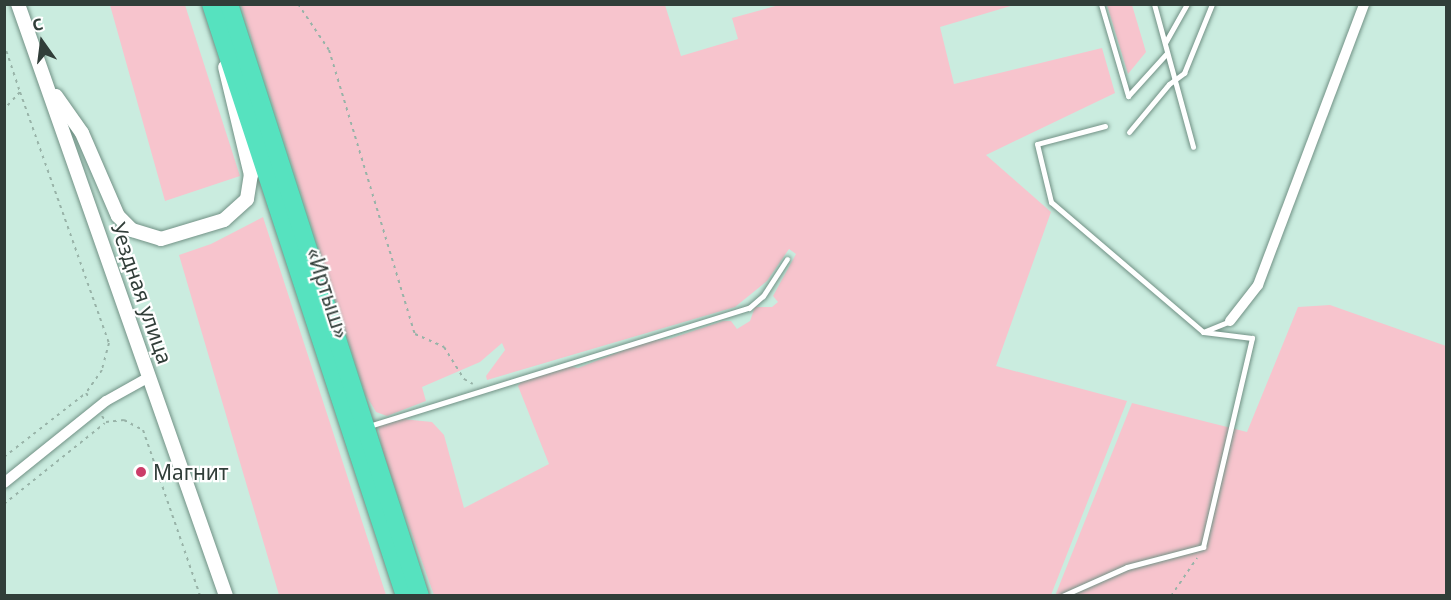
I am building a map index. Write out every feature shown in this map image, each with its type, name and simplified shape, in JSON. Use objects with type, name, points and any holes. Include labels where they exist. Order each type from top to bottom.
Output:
[{"type":"highway","name":"«Иртыш»","points":[[212,4],[405,596]]},
{"type":"highway","name":"«Иртыш»","points":[[229,4],[420,596]]},
{"type":"street","name":"Уездная улица","points":[[18,4],[226,596]]},
{"type":"street","points":[[1230,321],[1258,285],[1364,4]]},
{"type":"street","points":[[46,82],[82,133],[118,216],[132,230],[147,236],[160,239],[185,233],[210,226],[240,208],[249,188],[250,175],[228,89],[222,38]]},
{"type":"street","points":[[4,483],[97,408],[128,386],[149,377]]},
{"type":"lane","points":[[1101,4],[1128,96],[1167,53]]},
{"type":"lane","points":[[1154,4],[1193,147]]},
{"type":"lane","points":[[1165,43],[1187,4]]},
{"type":"lane","points":[[1128,132],[1174,78],[1184,73],[1212,4]]},
{"type":"lane","points":[[1062,596],[1127,567],[1203,547],[1252,338],[1203,333],[1051,202],[1037,144],[1105,126]]},
{"type":"lane","points":[[365,427],[749,308],[763,296],[787,259]]},
{"type":"lane","points":[[1203,333],[1230,321]]},
{"type":"path","points":[[298,4],[329,50],[415,334],[444,346],[464,379],[485,391]]},
{"type":"path","points":[[4,44],[109,343],[102,370],[86,393],[4,457]]},
{"type":"path","points":[[4,109],[20,92]]},
{"type":"path","points":[[86,393],[106,422]]},
{"type":"path","points":[[4,504],[106,422],[124,420],[143,430],[200,596]]},
{"type":"path","points":[[1171,596],[1203,547]]},
{"type":"shaded area","points":[[110,5],[185,5],[240,176],[165,201]]},
{"type":"shaded area","points":[[241,5],[665,5],[681,56],[738,39],[732,18],[779,5],[1014,5],[940,27],[954,84],[1102,48],[1115,93],[986,155],[1051,212],[996,366],[1127,401],[1051,595],[434,595],[383,453],[378,425],[402,419],[432,422],[444,435],[464,508],[549,464],[518,386],[521,382],[563,365],[578,368],[647,341],[669,339],[723,321],[731,321],[737,329],[750,321],[755,307],[772,307],[778,302],[773,296],[796,254],[789,249],[767,281],[735,307],[487,380],[486,376],[505,350],[502,343],[480,362],[422,387],[426,401],[387,416],[376,412],[366,395]]},
{"type":"shaded area","points":[[1107,5],[1132,5],[1146,52],[1128,74]]},
{"type":"shaded area","points":[[263,217],[386,595],[279,595],[179,255],[211,244]]},
{"type":"shaded area","points":[[1330,305],[1446,346],[1446,595],[1055,596],[1132,403],[1247,432],[1298,307]]},
{"type":"place","name":"Магнит","points":[[141,472]]}]
